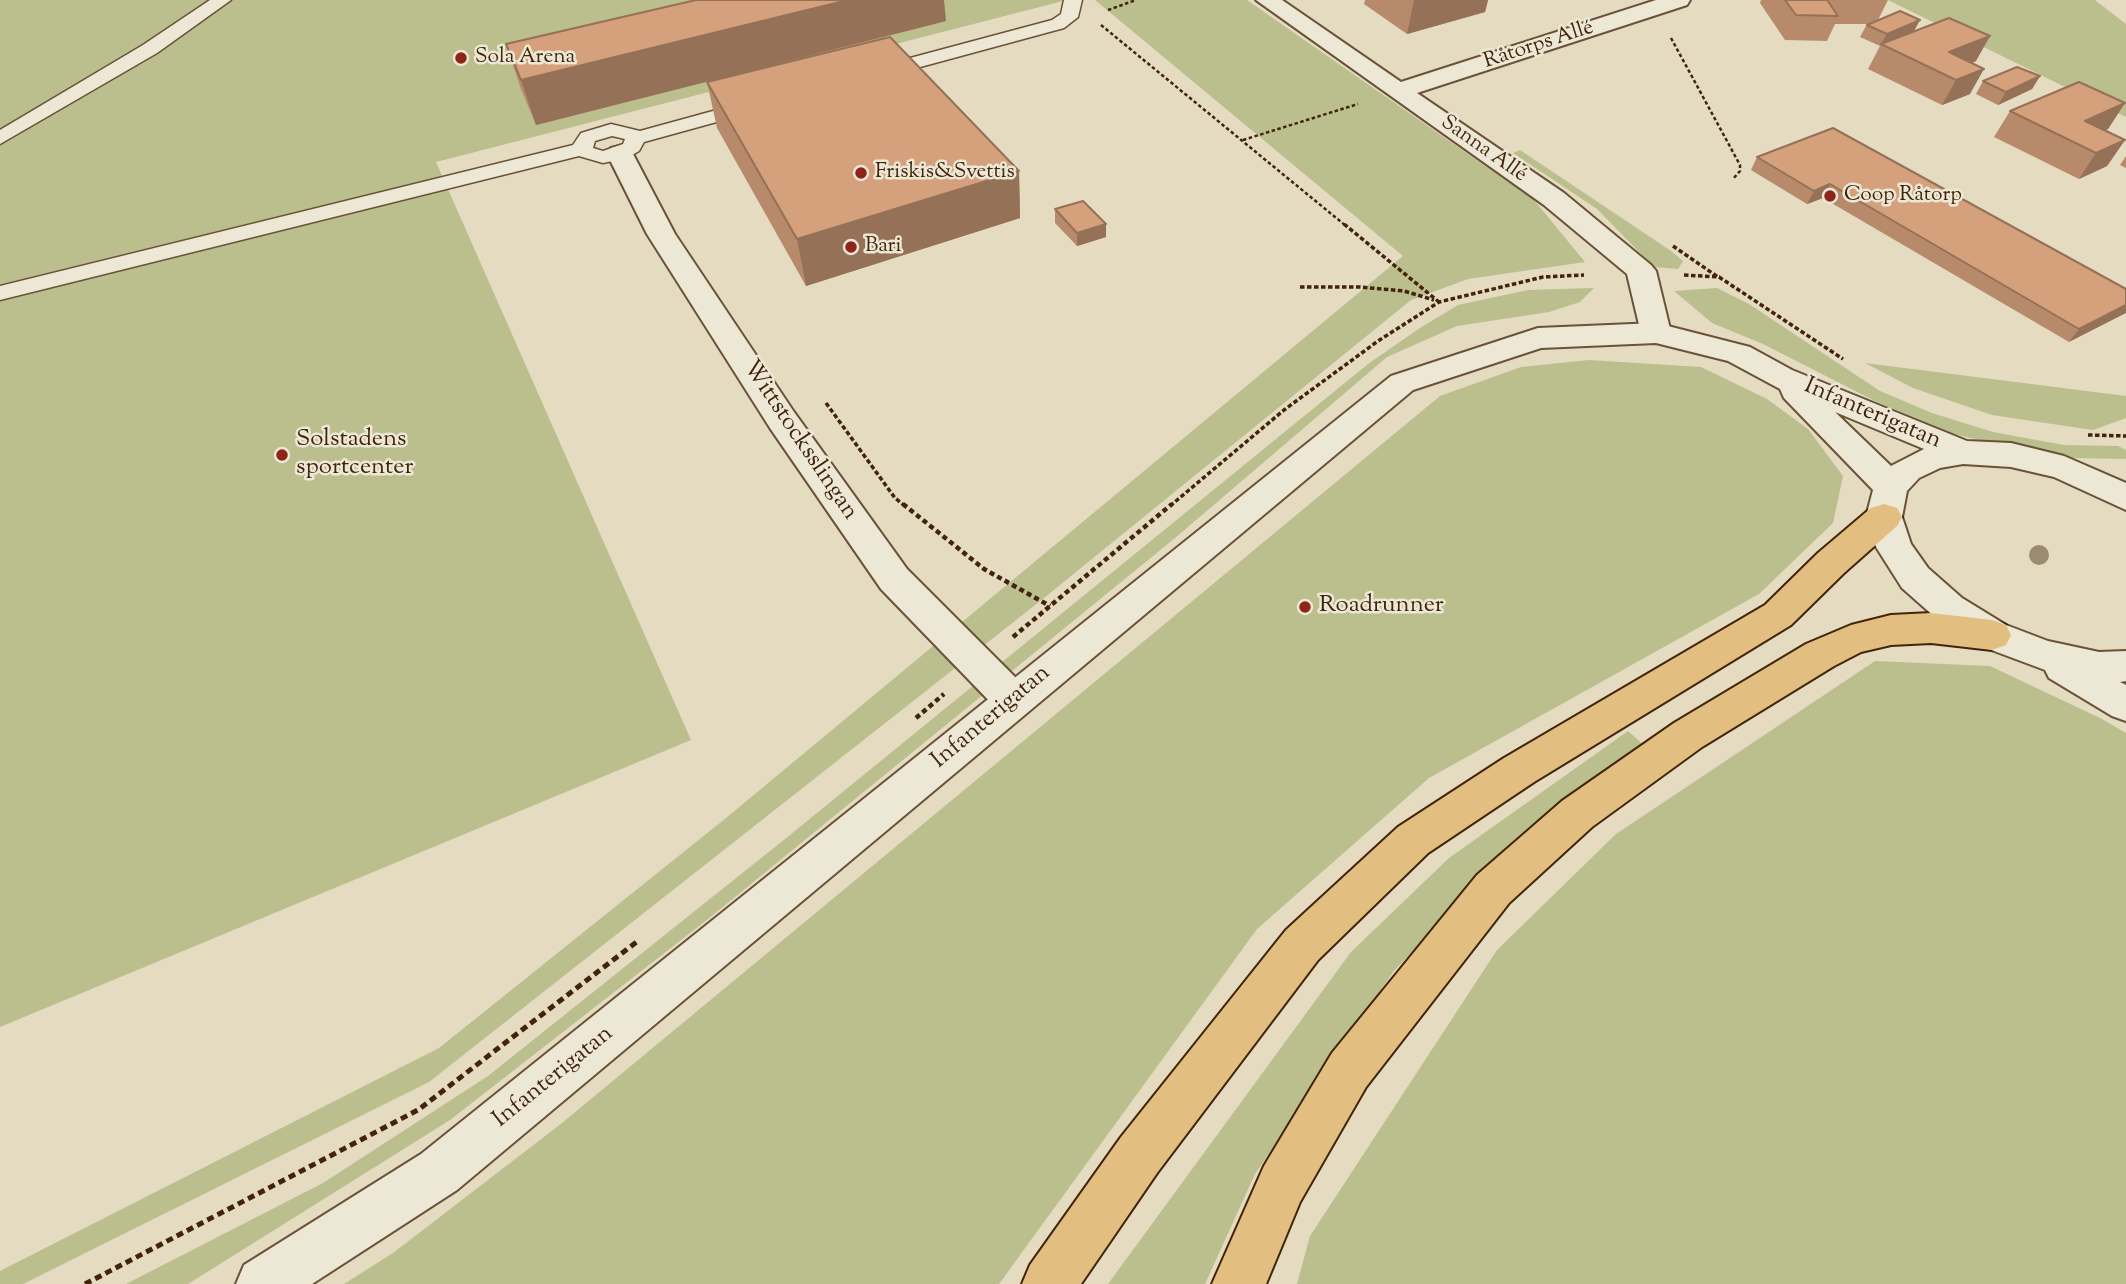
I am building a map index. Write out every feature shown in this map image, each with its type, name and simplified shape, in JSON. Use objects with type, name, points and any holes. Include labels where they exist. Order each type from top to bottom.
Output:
[{"type":"highway","points":[[1049,1284],[1139,1155],[1302,945],[1413,840],[1519,770],[1778,615],[1888,502]]},
{"type":"highway","points":[[1239,1284],[1282,1184],[1349,1070],[1493,889],[1577,814],[1688,735],[1820,654],[1851,640],[1891,630],[1931,628],[1992,635]]},
{"type":"street","name":"Sanna Allé","points":[[1267,0],[1554,199],[1641,271],[1656,333]]},
{"type":"street","name":"Råtorps Allé","points":[[1398,92],[1679,0]]},
{"type":"street","name":"Wittstocksslingan","points":[[627,146],[661,234],[782,420],[894,579],[1013,700]]},
{"type":"street","name":"Infanterigatan","points":[[263,1284],[439,1172],[1402,383],[1538,338],[1656,333],[1739,354],[1781,377],[1963,452]]},
{"type":"street","name":"Infanterigatan","points":[[1781,377],[1888,502]]},
{"type":"street","points":[[2126,498],[2064,468],[2011,454],[1963,452],[1932,458],[1907,470],[1888,502],[1894,547],[1915,578],[1949,608],[1992,635],[2044,655],[2099,667],[2126,666]]},
{"type":"street","points":[[2064,468],[2126,467]]},
{"type":"street","points":[[2044,655],[2126,705]]},
{"type":"lane","points":[[0,138],[150,50],[222,0]]},
{"type":"lane","points":[[857,78],[1058,24],[1069,17],[1073,0]]},
{"type":"lane","points":[[0,293],[583,149],[594,156],[766,103]]},
{"type":"path","points":[[1102,12],[1136,0]]},
{"type":"path","points":[[1101,25],[1439,302],[1404,291],[1360,287],[1300,287]]},
{"type":"path","points":[[1670,27],[1671,38],[1740,164],[1741,172],[1733,180]]},
{"type":"path","points":[[1242,140],[1398,92]]},
{"type":"path","points":[[826,403],[895,498],[985,569],[1050,606]]},
{"type":"green space","name":"Solstadens sportcenter","points":[[0,0],[1067,0],[436,162],[691,740],[0,1027]]},
{"type":"green space","points":[[1095,0],[1247,0],[1534,200],[1585,262],[1468,279],[1411,300],[1039,602],[429,1082],[23,1284],[0,1284],[0,1271],[439,1048],[726,818],[1403,256]]},
{"type":"green space","points":[[1888,0],[2095,0],[2126,24],[2126,117]]},
{"type":"green space","points":[[1520,150],[1671,251],[1683,261],[1678,269],[1654,267],[1597,209],[1513,153]]},
{"type":"green space","points":[[1594,288],[1580,302],[1549,312],[1457,326],[1387,357],[1175,538],[708,919],[450,1120],[188,1284],[126,1284],[323,1183],[488,1076],[785,839],[1368,364],[1420,328],[1458,305],[1528,290]]},
{"type":"green space","points":[[1717,288],[1749,304],[1880,391],[1932,413],[1993,432],[2064,445],[2118,446],[2126,450],[2126,459],[2069,458],[2022,450],[1954,434],[1875,401],[1763,344],[1712,323],[1674,291]]},
{"type":"green space","points":[[1589,360],[1701,367],[1767,399],[1808,429],[1843,476],[1833,523],[1759,594],[1429,778],[1257,929],[999,1284],[344,1284],[393,1253],[562,1123],[1440,396],[1521,367]]},
{"type":"green space","points":[[1865,363],[2126,396],[2126,418],[2093,430],[1992,415],[1913,388]]},
{"type":"green space","points":[[1875,661],[1990,666],[2126,733],[2126,1284],[1297,1284],[1310,1236],[1497,950],[1616,834]]},
{"type":"green space","points":[[1628,731],[1646,747],[1512,846],[1393,972],[1255,1174],[1205,1284],[1108,1284],[1351,952],[1449,858]]},
{"type":"building","points":[[696,0],[848,0],[521,80],[506,44]]},
{"type":"building","points":[[1785,0],[1827,0],[1838,16],[1796,15]]},
{"type":"building","points":[[1900,11],[1920,20],[1887,34],[1867,25]]},
{"type":"building","points":[[1949,18],[1990,36],[1949,52],[1984,69],[1956,80],[1881,44]]},
{"type":"building","name":"Friskis&Svettis","points":[[890,37],[1019,171],[797,239],[707,82]]},
{"type":"building","points":[[2017,67],[2040,76],[2006,92],[1983,81]]},
{"type":"building","points":[[2079,82],[2125,103],[2085,121],[2125,140],[2096,153],[2010,111]]},
{"type":"building","points":[[1833,128],[2126,289],[2126,305],[2079,329],[1830,184],[1814,191],[1757,157]]},
{"type":"building","points":[[1083,201],[1106,224],[1077,233],[1055,209]]},
{"type":"place","name":"Sola Arena","points":[[461,58]]},
{"type":"place","name":"Friskis&Svettis","points":[[861,173]]},
{"type":"place","name":"Coop Råtorp","points":[[1830,196]]},
{"type":"place","name":"Bari","points":[[851,247]]},
{"type":"place","name":"Solstadens sportcenter","points":[[282,455]]},
{"type":"place","name":"Roadrunner","points":[[1305,607]]}]
